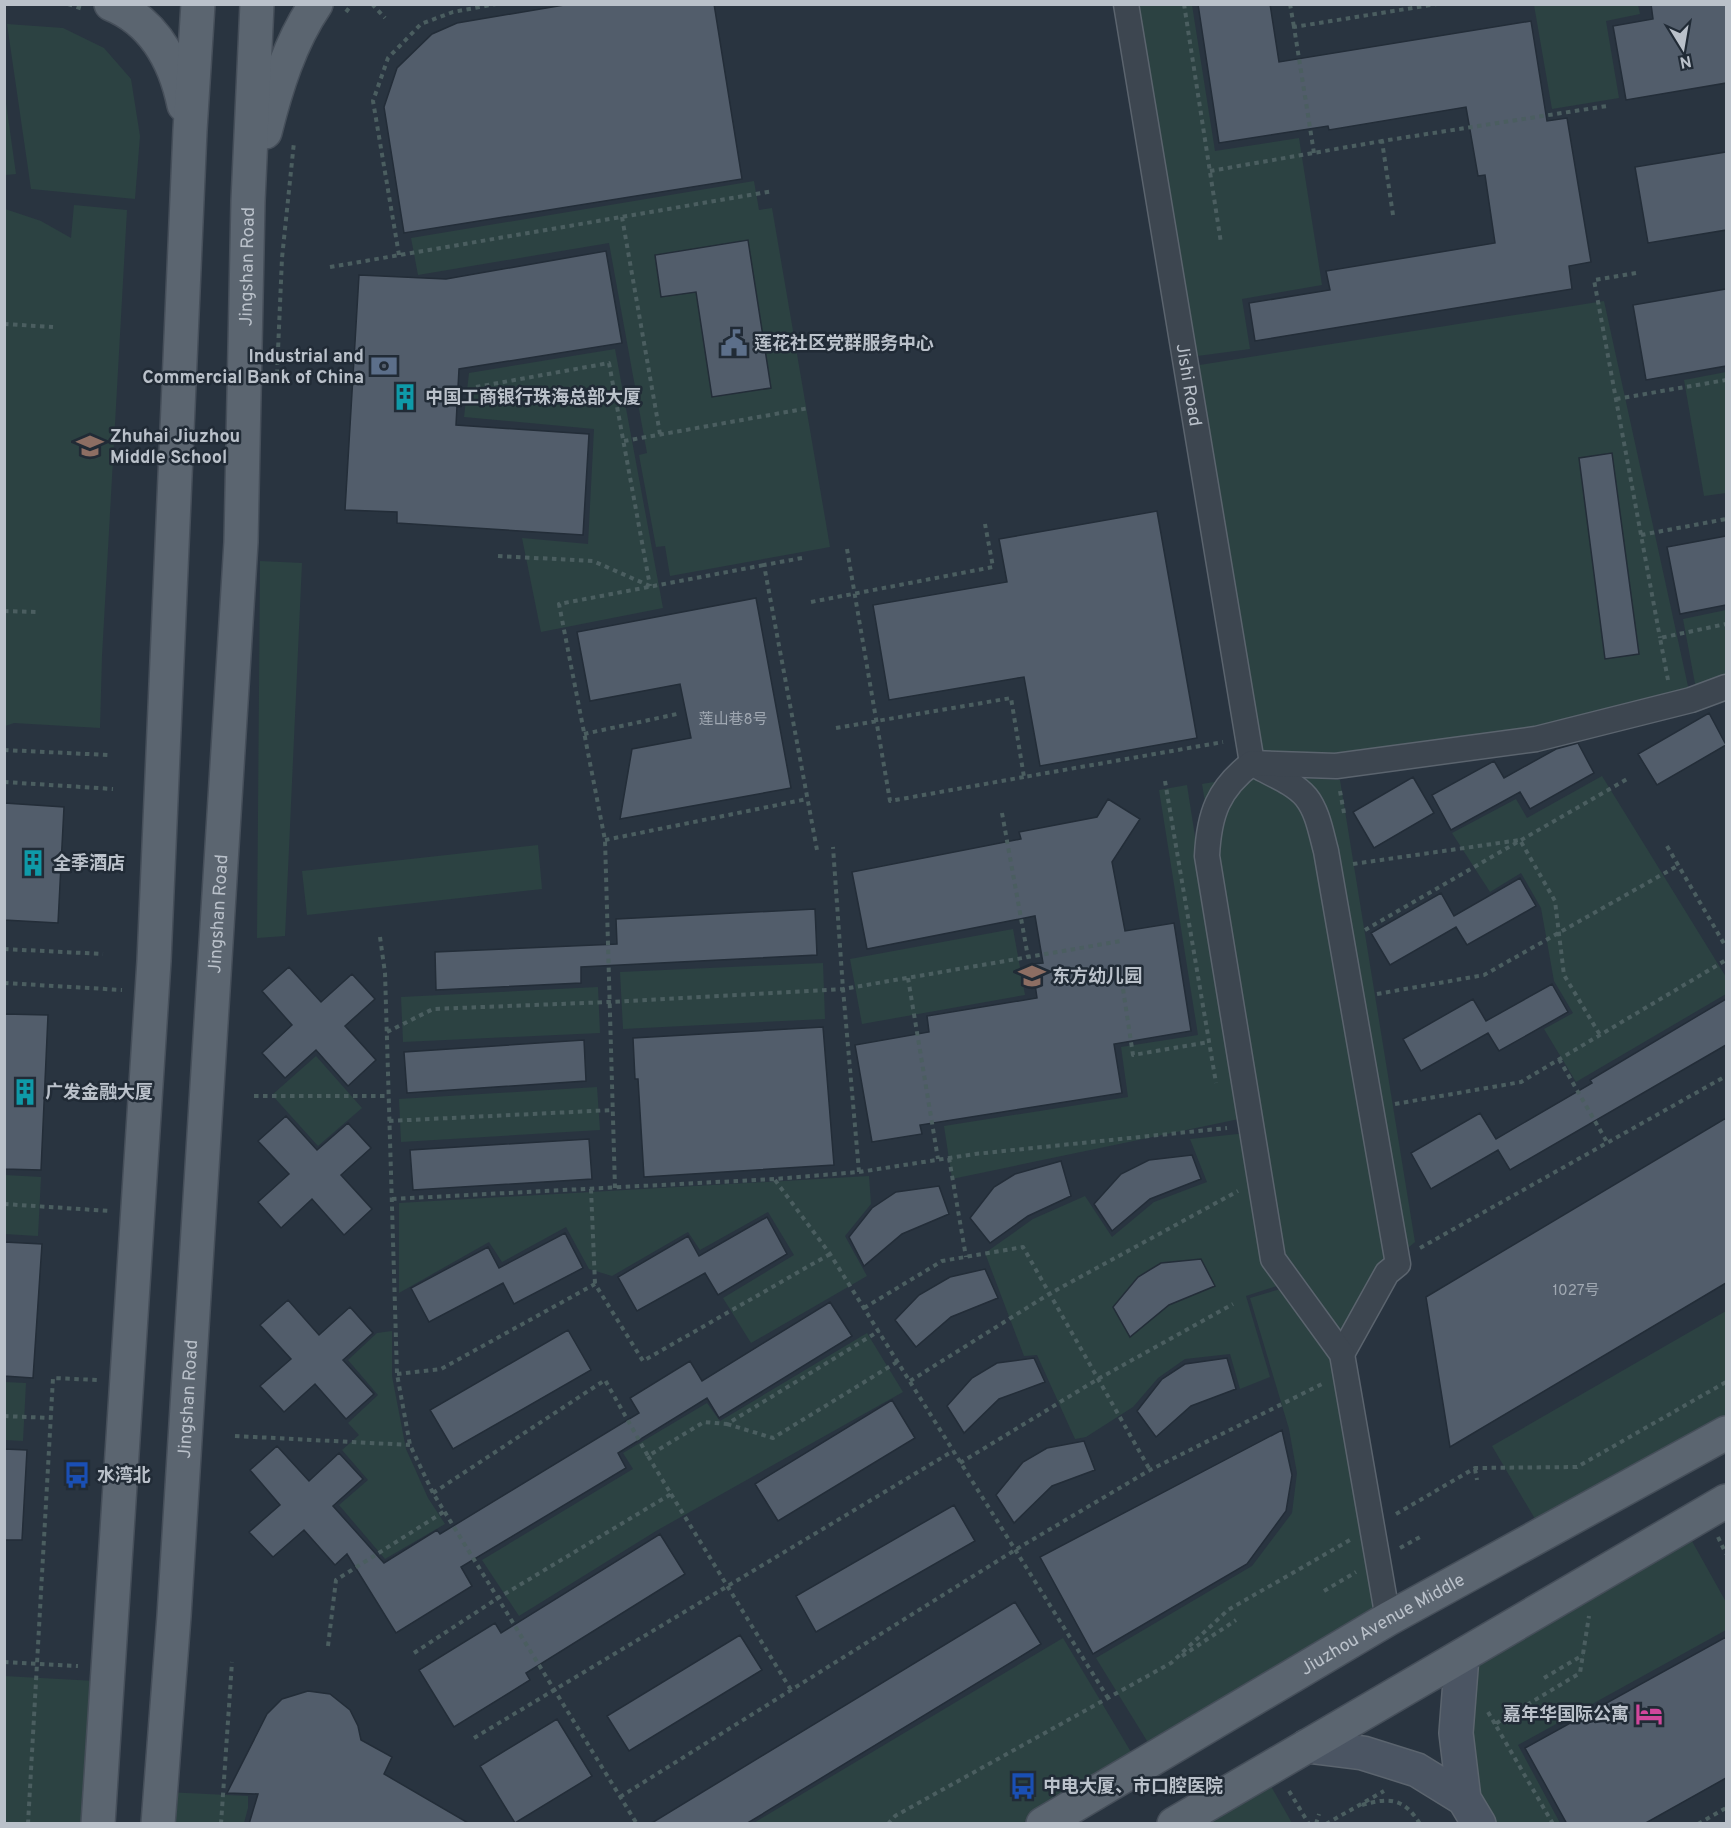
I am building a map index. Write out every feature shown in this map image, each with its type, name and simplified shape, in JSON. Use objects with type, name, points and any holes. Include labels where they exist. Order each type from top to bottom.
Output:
[{"type":"main road","points":[[111,4],[145,26],[164,47],[180,82],[190,130]]},
{"type":"main road","points":[[98,1824],[153,992],[190,130],[198,4]]},
{"type":"main road","name":"Jingshan Road","points":[[158,1824],[174,1616],[240,553],[248,201],[257,4]]},
{"type":"main road","points":[[248,201],[276,89],[295,44],[316,4]]},
{"type":"main road","name":"Jiuzhou Avenue Middle","points":[[1043,1824],[1388,1619],[1726,1433]]},
{"type":"main road","points":[[1174,1824],[1726,1501]]},
{"type":"main road","points":[[1462,1656],[1456,1733],[1471,1811]]},
{"type":"main road","points":[[1307,1746],[1364,1753],[1417,1770],[1471,1811]]},
{"type":"street","name":"Jishi Road","points":[[1126,4],[1252,763]]},
{"type":"street","points":[[1388,1619],[1344,1363],[1273,1259],[1207,856],[1208,837],[1218,802],[1227,786],[1252,763],[1336,766],[1536,739],[1673,705],[1726,687]]},
{"type":"street","points":[[1252,763],[1290,784],[1306,797],[1317,816],[1326,851],[1398,1264],[1387,1273],[1344,1363]]},
{"type":"path","points":[[372,4],[385,18]]},
{"type":"path","points":[[399,255],[373,100],[388,58],[421,24],[453,12],[496,4]]},
{"type":"path","points":[[1184,4],[1221,243]]},
{"type":"path","points":[[1290,4],[1314,153]]},
{"type":"path","points":[[1294,27],[1437,4]]},
{"type":"path","points":[[1210,171],[1382,141],[1607,106]]},
{"type":"path","points":[[1382,141],[1394,215]]},
{"type":"path","points":[[330,267],[773,191]]},
{"type":"path","points":[[622,217],[660,434]]},
{"type":"path","points":[[1636,273],[1594,280],[1673,705]]},
{"type":"path","points":[[4,324],[53,327]]},
{"type":"path","points":[[476,387],[609,363],[650,586]]},
{"type":"path","points":[[1616,399],[1726,380]]},
{"type":"path","points":[[624,441],[809,408]]},
{"type":"path","points":[[1641,535],[1726,519]]},
{"type":"path","points":[[811,602],[993,567],[985,524]]},
{"type":"path","points":[[847,549],[890,801],[1247,737]]},
{"type":"path","points":[[498,556],[593,561],[650,586]]},
{"type":"path","points":[[615,1188],[605,840],[559,604],[802,558]]},
{"type":"path","points":[[764,565],[816,850]]},
{"type":"path","points":[[4,611],[37,612]]},
{"type":"path","points":[[1660,638],[1726,624]]},
{"type":"path","points":[[836,728],[1011,698],[1024,777]]},
{"type":"path","points":[[584,734],[677,714]]},
{"type":"path","points":[[4,750],[108,755]]},
{"type":"path","points":[[1365,930],[1627,779]]},
{"type":"path","points":[[1165,781],[1216,1085]]},
{"type":"path","points":[[4,782],[113,789]]},
{"type":"path","points":[[605,840],[807,799]]},
{"type":"path","points":[[1002,813],[1028,957]]},
{"type":"path","points":[[1353,864],[1520,840]]},
{"type":"path","points":[[1520,840],[1555,902],[1564,975],[1600,1035]]},
{"type":"path","points":[[1667,846],[1724,939],[1726,946]]},
{"type":"path","points":[[833,847],[859,1172]]},
{"type":"path","points":[[1376,994],[1484,975],[1678,865]]},
{"type":"path","points":[[380,937],[385,973],[397,1374],[410,1445],[433,1493],[637,1824]]},
{"type":"path","points":[[387,1032],[433,1009],[843,989],[1121,941]]},
{"type":"path","points":[[4,949],[103,954]]},
{"type":"path","points":[[1395,1104],[1521,1082],[1726,960]]},
{"type":"path","points":[[908,978],[938,1159]]},
{"type":"path","points":[[4,983],[153,992]]},
{"type":"path","points":[[1123,989],[1133,1055],[1209,1042]]},
{"type":"path","points":[[1559,1059],[1607,1142]]},
{"type":"path","points":[[1398,1264],[1420,1248],[1726,1076]]},
{"type":"path","points":[[254,1096],[389,1096]]},
{"type":"path","points":[[389,1121],[613,1110]]},
{"type":"path","points":[[1222,1118],[1224,1128]]},
{"type":"path","points":[[392,1199],[775,1179],[859,1172],[975,1154],[1251,1126]]},
{"type":"path","points":[[949,1158],[966,1257]]},
{"type":"path","points":[[775,1179],[830,1254],[1108,1698]]},
{"type":"path","points":[[910,1381],[1049,1294],[1260,1179]]},
{"type":"path","points":[[591,1189],[595,1284],[643,1361],[830,1254]]},
{"type":"path","points":[[4,1204],[138,1212]]},
{"type":"path","points":[[864,1308],[942,1262],[1023,1247],[1150,1470]]},
{"type":"path","points":[[397,1374],[441,1369],[595,1284]]},
{"type":"path","points":[[960,1463],[1098,1379],[1233,1304]]},
{"type":"path","points":[[727,1424],[879,1332]]},
{"type":"path","points":[[648,1456],[704,1422],[727,1424],[773,1438],[897,1362]]},
{"type":"path","points":[[620,1797],[1015,1550],[1150,1470],[1344,1363]]},
{"type":"path","points":[[28,1824],[53,1378],[98,1380]]},
{"type":"path","points":[[433,1493],[605,1380],[670,1494],[791,1690]]},
{"type":"path","points":[[1171,1663],[1228,1610],[1475,1468],[1577,1467],[1726,1382]]},
{"type":"path","points":[[4,1416],[51,1419]]},
{"type":"path","points":[[235,1436],[410,1445]]},
{"type":"path","points":[[474,1738],[954,1451]]},
{"type":"path","points":[[1475,1468],[1477,1480]]},
{"type":"path","points":[[414,1653],[498,1598],[670,1494]]},
{"type":"path","points":[[328,1646],[336,1580],[445,1511]]},
{"type":"path","points":[[1726,1532],[1717,1537],[1726,1554]]},
{"type":"path","points":[[1324,1591],[1360,1570]]},
{"type":"path","points":[[1552,1824],[1495,1724],[1580,1673],[1590,1608]]},
{"type":"path","points":[[888,1824],[895,1816],[1171,1663],[1236,1620]]},
{"type":"path","points":[[1545,1678],[1583,1655]]},
{"type":"path","points":[[4,1662],[109,1668]]},
{"type":"path","points":[[221,1824],[232,1662]]},
{"type":"path","points":[[1274,1766],[1309,1824]]},
{"type":"path","points":[[1355,1807],[1383,1800],[1395,1801],[1413,1811],[1420,1824]]},
{"type":"path","points":[[1698,1824],[1726,1808]]},
{"type":"path","points":[[1316,1824],[1319,1814]]},
{"type":"green space","points":[[1135,5],[1192,5],[1215,151],[1299,138],[1322,285],[1242,299],[1250,349],[1190,357]]},
{"type":"green space","points":[[1534,5],[1638,5],[1640,14],[1606,21],[1619,98],[1552,109]]},
{"type":"green space","points":[[7,24],[63,28],[104,48],[131,79],[140,136],[135,199],[31,189]]},
{"type":"green space","points":[[5,96],[16,174],[4,175]]},
{"type":"green space","points":[[754,181],[759,210],[772,208],[830,547],[670,576],[665,546],[656,547],[639,455],[647,453],[609,243],[418,275],[411,238]]},
{"type":"green space","points":[[74,205],[127,210],[100,728],[14,723],[5,726],[5,209],[41,221],[71,238]]},
{"type":"green space","points":[[1604,301],[1691,700],[1536,738],[1252,763],[1187,367]]},
{"type":"green space","points":[[615,349],[663,608],[541,632],[522,538],[588,544],[594,429],[464,417],[469,373]]},
{"type":"green space","points":[[1726,372],[1726,493],[1704,496],[1684,380]]},
{"type":"green space","points":[[260,561],[302,563],[285,936],[257,938]]},
{"type":"green space","points":[[1726,610],[1726,678],[1696,689],[1683,619]]},
{"type":"green space","points":[[1255,775],[1340,780],[1415,1242],[1382,1270],[1340,1339],[1280,1254],[1202,784]]},
{"type":"green space","points":[[1602,776],[1726,977],[1726,994],[1576,1082],[1544,1029],[1573,1013],[1554,981],[1541,908],[1521,873],[1490,892],[1452,833],[1516,799],[1527,818]]},
{"type":"green space","points":[[1187,785],[1239,1119],[952,1179],[944,1126],[1128,1097],[1121,1047],[1198,1035],[1159,790]]},
{"type":"green space","points":[[538,845],[542,889],[307,915],[302,871]]},
{"type":"green space","points":[[1013,929],[1025,995],[862,1024],[850,959]]},
{"type":"green space","points":[[823,963],[825,1019],[623,1029],[620,972]]},
{"type":"green space","points":[[598,987],[600,1033],[403,1042],[401,997]]},
{"type":"green space","points":[[316,1056],[362,1108],[318,1146],[272,1095]]},
{"type":"green space","points":[[597,1087],[600,1130],[401,1142],[399,1099]]},
{"type":"green space","points":[[1247,1133],[1283,1284],[1246,1296],[1270,1377],[1240,1389],[1230,1354],[1185,1359],[1158,1378],[1133,1407],[1086,1437],[1075,1439],[1037,1355],[1024,1356],[985,1253],[1033,1219],[1085,1196],[1112,1237],[1154,1202],[1207,1182],[1190,1139]]},
{"type":"green space","points":[[5,1175],[41,1177],[38,1236],[5,1234]]},
{"type":"green space","points":[[869,1176],[871,1204],[845,1236],[867,1276],[751,1343],[723,1298],[794,1255],[768,1212],[700,1250],[688,1232],[612,1276],[589,1269],[566,1227],[502,1262],[489,1242],[399,1293],[399,1203]]},
{"type":"green space","points":[[1284,1288],[1335,1355],[1377,1615],[1152,1749],[1096,1658],[1252,1566],[1292,1513],[1297,1473],[1289,1429],[1250,1298]]},
{"type":"green space","points":[[1726,1311],[1726,1416],[1538,1524],[1492,1446]]},
{"type":"green space","points":[[392,1331],[392,1376],[406,1449],[428,1498],[445,1524],[385,1559],[339,1505],[368,1480],[342,1450],[359,1435],[348,1423],[378,1395],[348,1360],[377,1333]]},
{"type":"green space","points":[[867,1333],[903,1392],[656,1531],[519,1616],[482,1560],[633,1469],[623,1453],[707,1403],[720,1421]]},
{"type":"green space","points":[[5,1382],[26,1383],[23,1441],[5,1440]]},
{"type":"green space","points":[[1688,1534],[1726,1602],[1726,1630],[1518,1745],[1560,1823],[1487,1823],[1464,1732],[1472,1656]]},
{"type":"green space","points":[[1063,1638],[1134,1757],[1023,1823],[752,1824]]},
{"type":"green space","points":[[4,1676],[96,1681],[88,1823],[5,1823]]},
{"type":"green space","points":[[1268,1781],[1292,1823],[1194,1824]]},
{"type":"green space","points":[[166,1792],[248,1796],[244,1823],[164,1824]]},
{"type":"building","points":[[570,4],[714,4],[742,179],[404,233],[384,107],[397,68],[432,34],[457,23]]},
{"type":"building","points":[[1198,4],[1270,4],[1279,62],[1531,21],[1547,121],[1567,118],[1591,262],[1569,266],[1572,289],[1255,341],[1249,303],[1330,290],[1326,271],[1495,243],[1485,175],[1478,176],[1466,107],[1329,130],[1328,126],[1219,143]]},
{"type":"building","points":[[1651,4],[1726,4],[1726,83],[1626,100],[1613,26],[1653,19]]},
{"type":"building","points":[[1726,152],[1726,230],[1648,243],[1635,167]]},
{"type":"building","name":"莲花社区党群服务中心","points":[[748,240],[771,388],[712,397],[696,292],[661,297],[655,255]]},
{"type":"building","name":"中国工商银行珠海总部大厦","points":[[606,251],[622,343],[459,369],[456,425],[589,434],[583,535],[397,523],[397,512],[345,510],[359,275],[446,279]]},
{"type":"building","points":[[1726,289],[1726,366],[1646,380],[1633,305]]},
{"type":"building","points":[[1612,453],[1639,654],[1605,659],[1579,458]]},
{"type":"building","points":[[1157,511],[1197,738],[1040,766],[1024,677],[889,700],[873,605],[1007,582],[999,539]]},
{"type":"building","points":[[1726,536],[1726,605],[1680,614],[1667,547]]},
{"type":"building","points":[[756,598],[791,788],[620,819],[632,749],[691,738],[680,684],[590,701],[577,632]]},
{"type":"building","points":[[1709,713],[1726,745],[1657,785],[1638,754]]},
{"type":"building","points":[[1578,743],[1594,773],[1530,809],[1520,792],[1451,830],[1432,795],[1494,761],[1504,778],[1556,749]]},
{"type":"building","points":[[1413,777],[1434,813],[1374,848],[1353,812]]},
{"type":"building","points":[[1108,799],[1140,819],[1112,862],[1125,931],[1174,923],[1191,1031],[1114,1044],[1122,1093],[920,1125],[922,1134],[872,1142],[855,1045],[929,1032],[927,1016],[1037,998],[1032,964],[1043,963],[1035,916],[867,949],[852,872],[1021,839],[1019,832],[1097,817]]},
{"type":"building","name":"全季酒店","points":[[4,803],[64,807],[58,923],[4,920]]},
{"type":"building","points":[[1520,878],[1536,906],[1467,945],[1456,927],[1390,965],[1371,933],[1441,893],[1454,916]]},
{"type":"building","points":[[815,909],[817,955],[581,967],[581,983],[436,990],[435,952],[617,944],[616,919]]},
{"type":"building","points":[[289,967],[321,1002],[352,974],[375,999],[345,1026],[376,1060],[348,1086],[316,1050],[285,1078],[262,1053],[292,1025],[262,991]]},
{"type":"building","points":[[1552,984],[1568,1012],[1499,1051],[1488,1033],[1421,1071],[1403,1039],[1473,999],[1486,1021]]},
{"type":"building","points":[[1726,999],[1726,1045],[1510,1170],[1498,1150],[1431,1189],[1411,1153],[1480,1113],[1496,1139],[1592,1083],[1590,1080]]},
{"type":"building","name":"广发金融大厦","points":[[4,1014],[48,1015],[41,1170],[4,1169]]},
{"type":"building","points":[[823,1027],[834,1165],[644,1177],[633,1038]]},
{"type":"building","points":[[584,1040],[586,1081],[407,1093],[404,1052]]},
{"type":"building","points":[[286,1116],[317,1150],[348,1123],[371,1148],[341,1175],[372,1209],[344,1235],[312,1199],[281,1228],[258,1202],[289,1174],[258,1141]]},
{"type":"building","points":[[1726,1118],[1726,1283],[1450,1447],[1426,1297]]},
{"type":"building","points":[[589,1139],[592,1179],[413,1190],[410,1150]]},
{"type":"building","points":[[1192,1155],[1201,1179],[1150,1199],[1112,1231],[1094,1204],[1121,1174],[1149,1160]]},
{"type":"building","points":[[1061,1161],[1071,1196],[1028,1216],[990,1243],[970,1218],[994,1187],[1015,1174]]},
{"type":"building","points":[[939,1186],[949,1214],[902,1234],[864,1266],[849,1237],[872,1208],[896,1192]]},
{"type":"building","points":[[767,1217],[787,1254],[718,1295],[705,1273],[637,1311],[618,1277],[688,1236],[699,1256]]},
{"type":"building","points":[[565,1233],[583,1268],[514,1304],[503,1283],[429,1322],[411,1288],[488,1247],[499,1268]]},
{"type":"building","points":[[4,1242],[42,1244],[33,1378],[4,1376]]},
{"type":"building","points":[[1201,1259],[1215,1286],[1169,1305],[1130,1337],[1113,1307],[1138,1277],[1161,1263]]},
{"type":"building","points":[[985,1269],[998,1298],[951,1317],[916,1347],[895,1320],[919,1295],[950,1277]]},
{"type":"building","points":[[288,1300],[319,1335],[350,1307],[373,1333],[343,1360],[374,1394],[346,1419],[315,1384],[284,1412],[260,1386],[291,1359],[260,1325]]},
{"type":"building","points":[[830,1302],[852,1336],[719,1418],[707,1398],[618,1453],[626,1468],[461,1567],[472,1586],[396,1633],[347,1554],[335,1565],[304,1530],[273,1557],[249,1532],[280,1505],[250,1470],[277,1446],[309,1481],[339,1453],[363,1479],[333,1506],[384,1563],[437,1530],[440,1534],[639,1413],[630,1398],[690,1361],[702,1381]]},
{"type":"building","points":[[568,1330],[591,1370],[453,1449],[430,1410]]},
{"type":"building","points":[[1034,1358],[1045,1382],[999,1399],[964,1433],[947,1406],[972,1378],[997,1363]]},
{"type":"building","points":[[1227,1358],[1236,1389],[1191,1406],[1156,1437],[1137,1411],[1162,1379],[1185,1364]]},
{"type":"building","points":[[892,1400],[915,1438],[778,1521],[755,1484]]},
{"type":"building","points":[[1282,1430],[1292,1475],[1286,1511],[1247,1564],[1093,1654],[1040,1557]]},
{"type":"building","points":[[1084,1441],[1095,1470],[1052,1486],[1014,1523],[996,1495],[1023,1462],[1047,1448]]},
{"type":"building","points":[[4,1449],[27,1450],[22,1540],[4,1540]]},
{"type":"building","points":[[954,1505],[975,1541],[816,1632],[796,1596]]},
{"type":"building","points":[[660,1534],[685,1574],[526,1673],[530,1680],[454,1727],[419,1670],[495,1623],[501,1633]]},
{"type":"building","points":[[1015,1602],[1041,1644],[746,1824],[650,1824]]},
{"type":"building","points":[[740,1635],[762,1670],[629,1751],[607,1716]]},
{"type":"building","name":"嘉年华国际公寓","points":[[1726,1637],[1726,1778],[1644,1824],[1567,1824],[1525,1748]]},
{"type":"building","points":[[308,1691],[330,1694],[350,1710],[358,1726],[361,1740],[392,1757],[384,1774],[470,1824],[249,1824],[258,1794],[227,1793],[267,1714],[282,1699]]},
{"type":"building","points":[[557,1719],[592,1776],[515,1823],[480,1766]]},
{"type":"place","name":"莲花社区党群服务中心","points":[[734,343]]},
{"type":"place","name":"Industrial and Commercial Bank of China","points":[[384,366]]},
{"type":"place","name":"中国工商银行珠海总部大厦","points":[[405,397]]},
{"type":"place","name":"Zhuhai Jiuzhou Middle School","points":[[90,446]]},
{"type":"place","name":"全季酒店","points":[[33,863]]},
{"type":"place","name":"东方幼儿园","points":[[1032,976]]},
{"type":"place","name":"广发金融大厦","points":[[25,1092]]},
{"type":"place","name":"水湾北","points":[[77,1475]]},
{"type":"place","name":"嘉年华国际公寓","points":[[1649,1714]]},
{"type":"place","name":"中电大厦、市口腔医院","points":[[1023,1786]]}]
